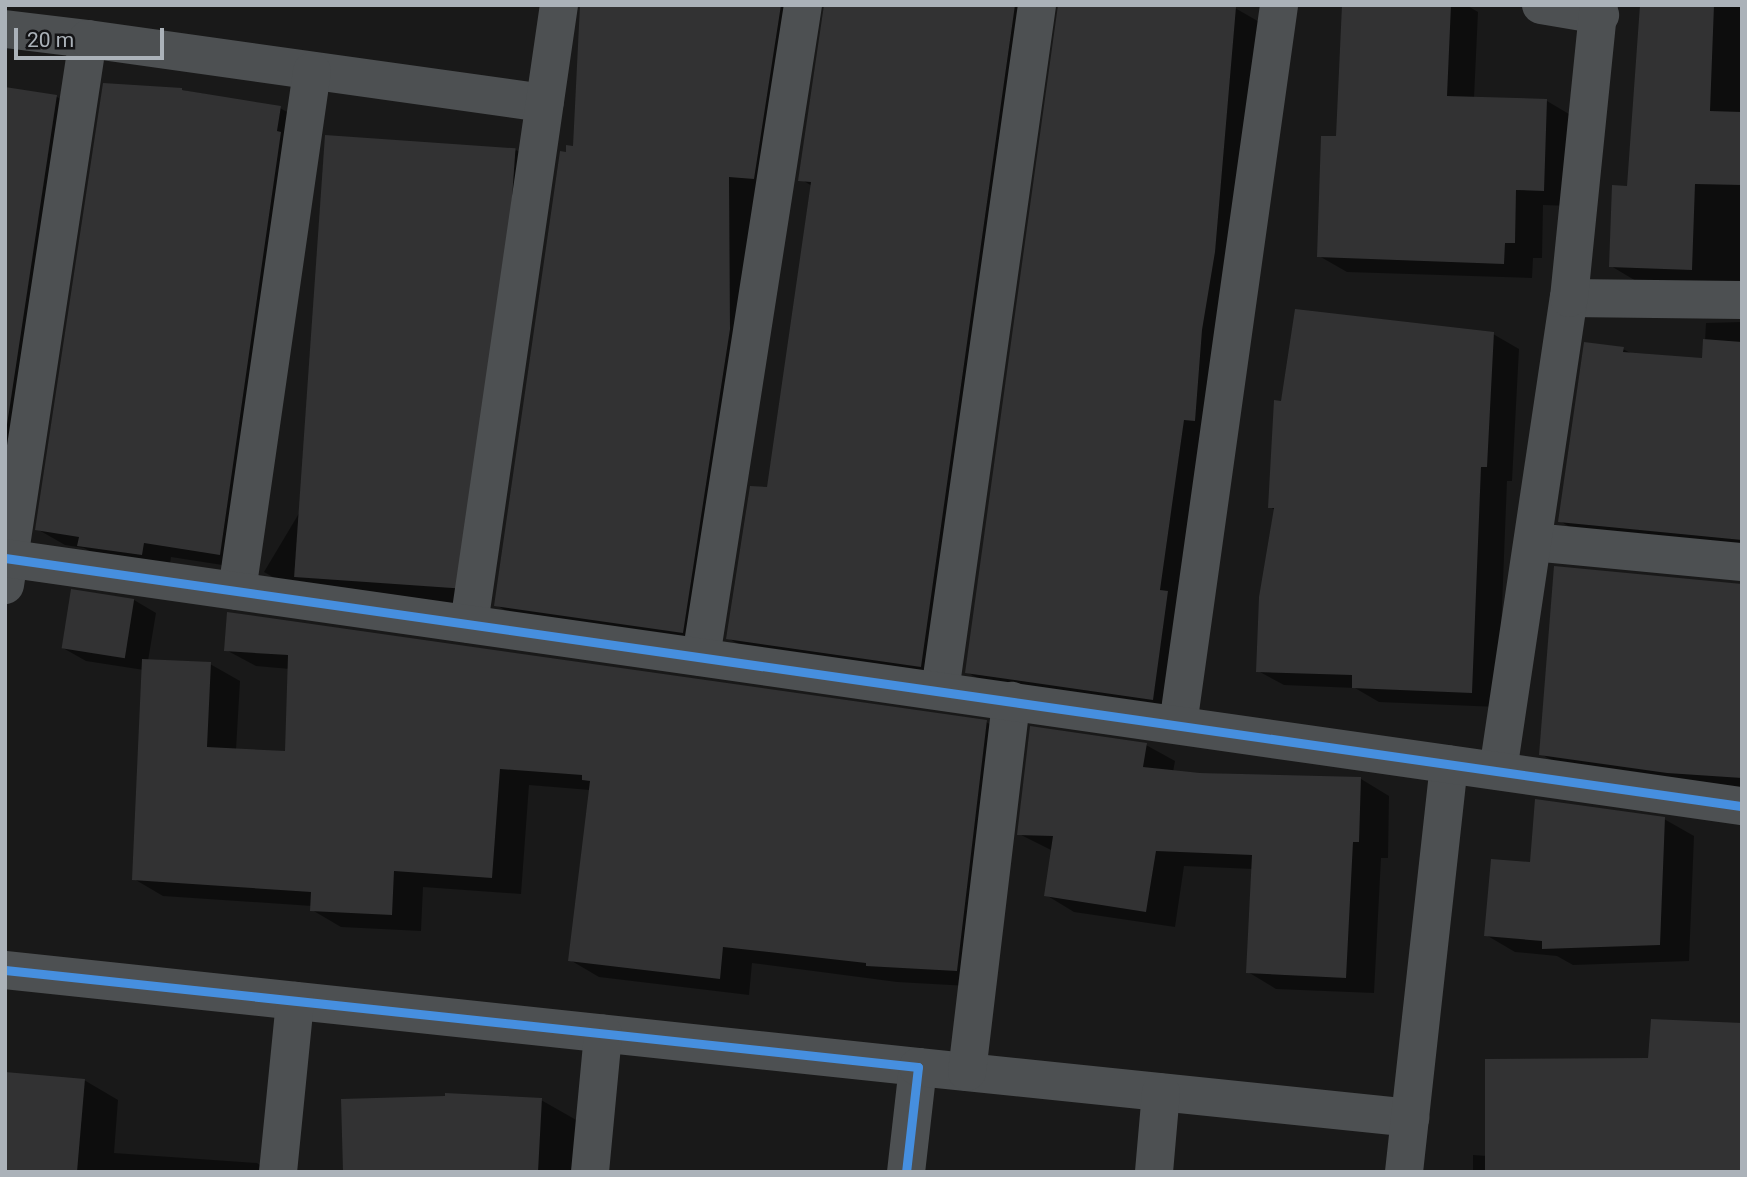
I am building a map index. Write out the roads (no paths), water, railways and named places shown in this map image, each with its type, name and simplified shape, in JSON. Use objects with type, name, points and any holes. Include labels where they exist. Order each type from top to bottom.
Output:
[{"type":"street","points":[[469,624],[559,5]]},
{"type":"street","points":[[701,657],[803,5]]},
{"type":"street","points":[[940,691],[1037,5]]},
{"type":"street","points":[[1178,725],[1279,5]]},
{"type":"street","points":[[1499,771],[1569,298],[1600,10],[1541,5]]},
{"type":"street","points":[[5,29],[545,103]]},
{"type":"street","points":[[88,40],[6,567],[237,591],[1742,806]]},
{"type":"street","points":[[237,591],[312,71]]},
{"type":"street","points":[[1569,298],[1742,300]]},
{"type":"street","points":[[1533,542],[1742,562]]},
{"type":"street","points":[[967,1072],[1010,701]]},
{"type":"street","points":[[1404,1172],[1449,764]]},
{"type":"street","points":[[5,970],[1410,1118]]},
{"type":"street","points":[[278,1172],[295,1001]]},
{"type":"street","points":[[590,1172],[603,1034]]},
{"type":"street","points":[[906,1172],[918,1067]]},
{"type":"street","points":[[1154,1172],[1161,1092]]}]
